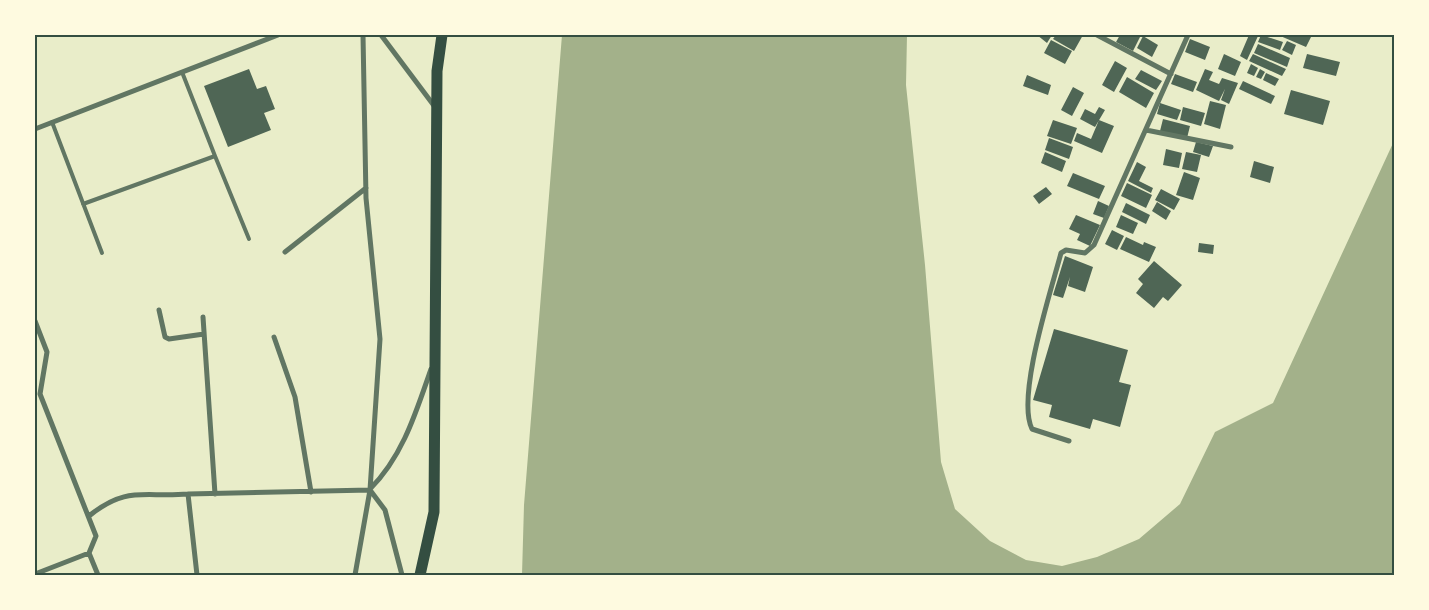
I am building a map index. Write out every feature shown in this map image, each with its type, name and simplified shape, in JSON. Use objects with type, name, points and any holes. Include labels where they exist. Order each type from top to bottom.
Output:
[{"type":"main road","points":[[420,575],[434,512],[437,71],[442,35]]},
{"type":"street","points":[[35,129],[278,35]]},
{"type":"street","points":[[355,575],[370,490],[380,339],[366,188],[363,35]]},
{"type":"street","points":[[381,35],[437,109]]},
{"type":"street","points":[[1097,35],[1171,74]]},
{"type":"street","points":[[1069,441],[1032,429],[1029,415],[1030,376],[1061,254],[1066,250],[1085,253],[1091,249],[1188,35]]},
{"type":"street","points":[[1146,130],[1231,147]]},
{"type":"street","points":[[285,252],[366,188]]},
{"type":"street","points":[[159,310],[165,337],[169,339],[204,334]]},
{"type":"street","points":[[203,317],[216,494]]},
{"type":"street","points":[[35,321],[47,352],[40,394],[96,536],[89,553],[98,575]]},
{"type":"street","points":[[274,337],[295,397],[311,492]]},
{"type":"street","points":[[89,516],[104,504],[130,494],[370,490],[384,475],[412,424],[435,357]]},
{"type":"street","points":[[370,490],[385,510],[402,575]]},
{"type":"street","points":[[188,494],[197,575]]},
{"type":"street","points":[[35,574],[89,553]]},
{"type":"lane","points":[[182,72],[249,239]]},
{"type":"lane","points":[[52,122],[102,253]]},
{"type":"lane","points":[[83,204],[215,156]]},
{"type":"shaded area","points":[[562,35],[907,35],[906,85],[925,265],[941,462],[955,509],[990,541],[1026,560],[1062,566],[1097,557],[1139,539],[1180,504],[1215,432],[1273,403],[1394,141],[1394,575],[522,575],[524,505]]},
{"type":"building","points":[[1037,35],[1052,35],[1047,43]]},
{"type":"building","points":[[1056,35],[1083,35],[1074,51],[1053,39]]},
{"type":"building","points":[[1120,35],[1141,35],[1133,51],[1116,42]]},
{"type":"building","points":[[1249,35],[1258,36],[1247,60],[1240,56]]},
{"type":"building","points":[[1261,35],[1283,42],[1280,50],[1258,42]]},
{"type":"building","points":[[1278,35],[1312,35],[1306,47]]},
{"type":"building","points":[[1143,36],[1158,45],[1152,57],[1137,48]]},
{"type":"building","points":[[1190,39],[1210,47],[1205,60],[1185,52]]},
{"type":"building","points":[[1051,40],[1072,51],[1065,64],[1044,53]]},
{"type":"building","points":[[1287,41],[1296,45],[1292,55],[1282,50]]},
{"type":"building","points":[[1258,44],[1290,58],[1287,67],[1254,53]]},
{"type":"building","points":[[1224,54],[1241,62],[1235,76],[1218,69]]},
{"type":"building","points":[[1253,54],[1286,69],[1282,76],[1249,61]]},
{"type":"building","points":[[1307,54],[1340,62],[1336,76],[1303,68]]},
{"type":"building","points":[[1115,61],[1127,68],[1114,92],[1102,85]]},
{"type":"building","points":[[1251,64],[1258,68],[1254,76],[1247,73]]},
{"type":"building","points":[[249,69],[257,89],[266,86],[275,109],[264,113],[271,130],[228,147],[204,86]]},
{"type":"building","points":[[1205,69],[1213,72],[1209,80],[1219,84],[1222,78],[1238,83],[1229,104],[1221,100],[1225,89],[1219,101],[1196,90]]},
{"type":"building","points":[[1260,69],[1265,72],[1261,79],[1256,77]]},
{"type":"building","points":[[1141,70],[1162,81],[1156,90],[1135,79]]},
{"type":"building","points":[[1266,73],[1279,79],[1275,86],[1263,80]]},
{"type":"building","points":[[1175,74],[1197,82],[1193,92],[1171,84]]},
{"type":"building","points":[[1027,75],[1051,85],[1048,95],[1023,86]]},
{"type":"building","points":[[1127,77],[1154,93],[1146,108],[1119,92]]},
{"type":"building","points":[[1243,81],[1275,96],[1271,104],[1239,89]]},
{"type":"building","points":[[1073,87],[1084,93],[1072,116],[1061,110]]},
{"type":"building","points":[[1291,90],[1330,101],[1323,125],[1284,114]]},
{"type":"building","points":[[1210,101],[1226,105],[1220,129],[1204,124]]},
{"type":"building","points":[[1160,103],[1181,110],[1177,120],[1157,114]]},
{"type":"building","points":[[1099,107],[1105,110],[1095,127],[1080,119],[1085,109],[1095,114]]},
{"type":"building","points":[[1183,107],[1205,113],[1201,126],[1180,120]]},
{"type":"building","points":[[1163,119],[1190,126],[1187,138],[1160,131]]},
{"type":"building","points":[[1053,120],[1077,128],[1071,144],[1047,136]]},
{"type":"building","points":[[1099,120],[1114,126],[1102,153],[1074,141],[1077,133],[1091,139]]},
{"type":"building","points":[[1049,138],[1073,147],[1069,159],[1045,150]]},
{"type":"building","points":[[1196,142],[1213,146],[1209,157],[1193,152]]},
{"type":"building","points":[[1166,149],[1182,153],[1179,168],[1163,165]]},
{"type":"building","points":[[1045,152],[1066,161],[1062,172],[1041,163]]},
{"type":"building","points":[[1186,152],[1201,155],[1197,172],[1182,169]]},
{"type":"building","points":[[1254,161],[1274,167],[1270,183],[1250,177]]},
{"type":"building","points":[[1137,162],[1146,167],[1139,181],[1153,188],[1151,193],[1128,181]]},
{"type":"building","points":[[1184,172],[1200,178],[1193,200],[1176,195]]},
{"type":"building","points":[[1073,173],[1105,186],[1099,199],[1067,186]]},
{"type":"building","points":[[1127,183],[1152,195],[1146,208],[1121,196]]},
{"type":"building","points":[[1046,187],[1052,194],[1039,204],[1033,196]]},
{"type":"building","points":[[1161,189],[1180,199],[1174,210],[1155,200]]},
{"type":"building","points":[[1098,201],[1109,206],[1104,218],[1093,214]]},
{"type":"building","points":[[1157,202],[1171,211],[1166,220],[1152,211]]},
{"type":"building","points":[[1126,203],[1150,215],[1146,224],[1122,212]]},
{"type":"building","points":[[1076,215],[1100,225],[1090,246],[1077,240],[1080,234],[1069,229]]},
{"type":"building","points":[[1121,215],[1138,223],[1133,234],[1116,227]]},
{"type":"building","points":[[1112,230],[1124,236],[1117,250],[1105,244]]},
{"type":"building","points":[[1126,237],[1143,245],[1144,242],[1156,247],[1149,262],[1120,249]]},
{"type":"building","points":[[1199,243],[1214,245],[1213,254],[1198,252]]},
{"type":"building","points":[[1065,256],[1093,267],[1085,292],[1068,286],[1070,277],[1063,298],[1053,295]]},
{"type":"building","points":[[1154,261],[1182,285],[1168,301],[1163,297],[1154,308],[1136,293],[1143,284],[1138,279]]},
{"type":"building","points":[[1054,329],[1128,350],[1119,382],[1131,385],[1120,427],[1093,419],[1090,429],[1049,417],[1052,405],[1033,400]]}]
